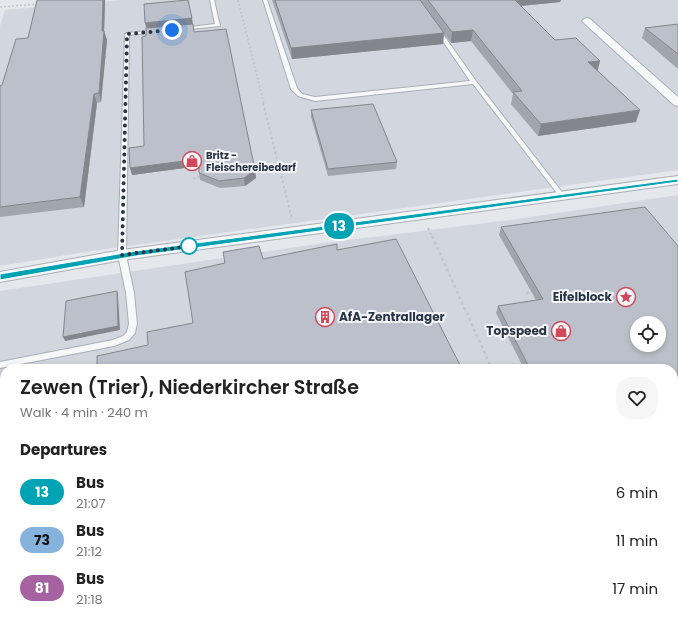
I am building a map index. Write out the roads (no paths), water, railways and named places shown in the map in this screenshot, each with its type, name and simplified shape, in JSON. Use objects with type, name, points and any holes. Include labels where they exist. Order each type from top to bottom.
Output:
[{"type":"street","points":[[587,21],[678,103]]},
{"type":"street","points":[[0,277],[122,255],[678,180]]},
{"type":"lane","points":[[5,364],[114,343],[126,338],[131,333],[133,324],[130,293],[122,255],[127,34],[218,25],[212,0]]},
{"type":"lane","points":[[265,0],[294,89],[300,95],[315,99],[474,82]]},
{"type":"lane","points":[[434,25],[474,82],[562,196]]},
{"type":"place","name":"Britz - Fleischereibedarf","points":[[192,161]]},
{"type":"place","name":"Eifelblock","points":[[626,297]]},
{"type":"place","name":"AfA-Zentrallager","points":[[325,317]]},
{"type":"place","name":"Topspeed","points":[[561,331]]}]
